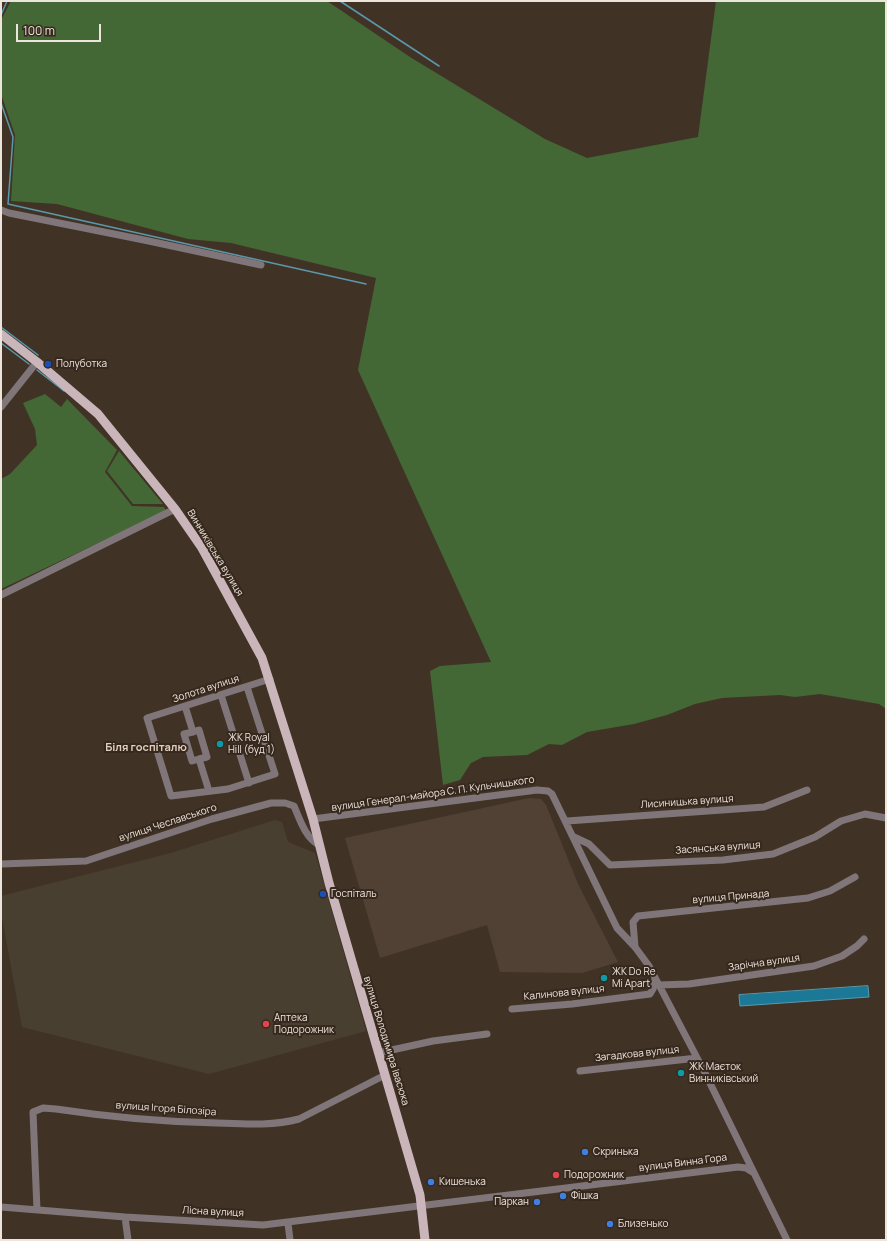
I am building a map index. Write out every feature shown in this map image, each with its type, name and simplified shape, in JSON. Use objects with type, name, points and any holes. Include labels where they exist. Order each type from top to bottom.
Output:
[{"type":"main road","name":"Винниківська вулиця","points":[[1,334],[37,362],[98,414],[175,509],[202,548],[262,658],[270,679],[313,819]]},
{"type":"main road","name":"вулиця Володимира Івасюка","points":[[313,819],[319,847],[422,1205],[425,1240]]},
{"type":"street","points":[[1,210],[9,213],[261,265]]},
{"type":"street","points":[[1,407],[37,362]]},
{"type":"street","points":[[1,594],[175,509]]},
{"type":"street","name":"Золота вулиця","points":[[209,792],[171,796],[147,718],[270,679]]},
{"type":"street","points":[[199,759],[209,792],[228,789],[275,774],[247,687]]},
{"type":"street","points":[[221,695],[249,783]]},
{"type":"street","points":[[185,706],[193,732]]},
{"type":"street","points":[[199,730],[207,757],[192,761],[184,734],[193,732],[199,730]]},
{"type":"street","name":"вулиця Генерал-майора С. П. Кульчицького","points":[[313,819],[543,790],[552,794],[567,821],[618,928],[635,947],[657,982],[697,1058],[787,1240]]},
{"type":"street","name":"Лисиницька вулиця","points":[[567,821],[764,807],[806,790]]},
{"type":"street","name":"вулиця Чеславського","points":[[1,864],[86,861],[212,819],[271,803],[285,803],[294,806],[306,833],[319,847]]},
{"type":"street","name":"Засянська вулиця","points":[[574,837],[589,844],[610,865],[723,860],[773,854],[815,836],[841,821],[865,814],[886,818]]},
{"type":"street","name":"вулиця Принада","points":[[635,947],[633,922],[638,916],[808,898],[830,891],[855,877]]},
{"type":"street","name":"Зарічна вулиця","points":[[657,982],[689,984],[814,966],[842,956],[864,938]]},
{"type":"street","name":"Калинова вулиця","points":[[512,1009],[572,1004],[646,994],[651,992],[657,982]]},
{"type":"street","points":[[378,1053],[433,1041],[487,1034]]},
{"type":"street","name":"Загадкова вулиця","points":[[580,1071],[697,1058]]},
{"type":"street","name":"вулиця Ігоря Білозіра","points":[[37,1210],[36,1142],[33,1112],[38,1110],[56,1109],[182,1122],[242,1124],[289,1121],[299,1119],[385,1076]]},
{"type":"street","name":"вулиця Винна Гора","points":[[422,1205],[738,1167],[746,1168],[754,1173]]},
{"type":"street","name":"Лісна вулиця","points":[[1,1207],[125,1217],[263,1225],[422,1205]]},
{"type":"street","points":[[125,1217],[128,1240]]},
{"type":"street","points":[[288,1223],[290,1240]]},
{"type":"shaded area","points":[[529,798],[541,799],[546,805],[579,886],[618,962],[582,973],[500,972],[487,925],[380,958],[345,838]]},
{"type":"shaded area","points":[[275,820],[282,822],[288,842],[315,853],[366,1031],[209,1074],[22,1027],[1,912],[1,896],[171,853]]},
{"type":"green space","points":[[11,1],[327,1],[410,57],[545,139],[587,158],[698,137],[716,1],[886,1],[886,709],[879,704],[820,694],[795,697],[780,695],[722,698],[695,704],[667,715],[634,724],[587,732],[562,745],[549,744],[527,755],[483,757],[471,763],[460,780],[443,785],[430,671],[440,666],[491,662],[358,370],[376,278],[231,243],[188,239],[57,204],[11,201],[15,135],[1,94],[1,20]]},
{"type":"green space","points":[[45,394],[61,407],[67,399],[117,450],[105,472],[132,506],[164,507],[166,511],[1,589],[1,479],[10,474],[37,445],[35,429],[23,403]]},
{"type":"green space","points":[[119,451],[163,504],[133,504],[107,471]]},
{"type":"water","points":[[868,986],[869,997],[740,1006],[739,995]]},
{"type":"waterway","points":[[1,15],[7,1]]},
{"type":"waterway","points":[[340,1],[439,66]]},
{"type":"waterway","points":[[1,103],[13,137],[8,204],[366,284]]},
{"type":"waterway","points":[[1,327],[38,355]]},
{"type":"waterway","points":[[1,343],[29,364]]},
{"type":"waterway","points":[[37,370],[64,391]]},
{"type":"place","name":"Полуботка","points":[[48,364]]},
{"type":"place","name":"ЖК Royal Hill (буд 1)","points":[[220,744]]},
{"type":"place","name":"Госпіталь","points":[[323,894]]},
{"type":"place","name":"ЖК Do Re Mi Apart","points":[[604,978]]},
{"type":"place","name":"Аптека Подорожник","points":[[266,1024]]},
{"type":"place","name":"ЖК Маєток Винниківський","points":[[681,1073]]},
{"type":"place","name":"Скринька","points":[[585,1152]]},
{"type":"place","name":"Подорожник","points":[[556,1175]]},
{"type":"place","name":"Кишенька","points":[[431,1182]]},
{"type":"place","name":"Фішка","points":[[563,1196]]},
{"type":"place","name":"Паркан","points":[[537,1202]]},
{"type":"place","name":"Близенько","points":[[610,1224]]},
{"type":"district","name":"Біля госпіталю","points":[[146,748]]}]
